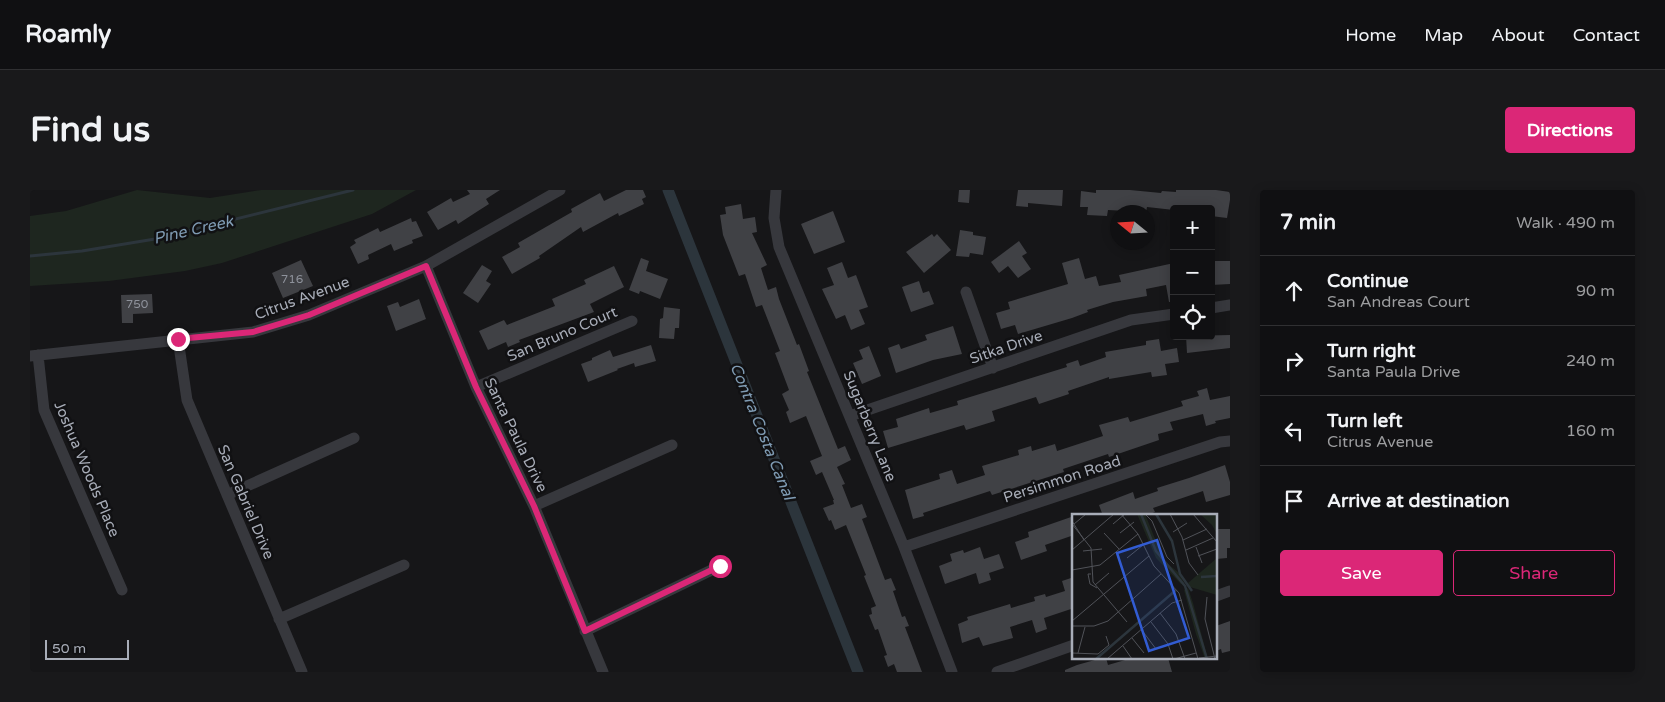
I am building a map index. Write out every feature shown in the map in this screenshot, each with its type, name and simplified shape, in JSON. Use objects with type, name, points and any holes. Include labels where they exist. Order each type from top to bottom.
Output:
[{"type":"street","name":"Citrus Avenue","points":[[34,356],[253,332],[309,315],[426,266],[560,190]]},
{"type":"street","name":"Sugarberry Lane","points":[[776,190],[774,218],[779,247],[904,547],[952,672]]},
{"type":"street","name":"Santa Paula Drive","points":[[426,266],[476,387],[534,506],[603,672]]},
{"type":"street","points":[[966,292],[993,368]]},
{"type":"street","points":[[1215,307],[1230,305]]},
{"type":"street","name":"Sitka Drive","points":[[850,416],[1131,320],[1170,315]]},
{"type":"street","name":"San Bruno Court","points":[[476,387],[632,320]]},
{"type":"street","name":"San Gabriel Drive","points":[[178,339],[187,400],[302,672]]},
{"type":"street","name":"Joshua Woods Place","points":[[34,356],[44,410],[122,590]]},
{"type":"street","points":[[227,495],[354,438]]},
{"type":"street","name":"Persimmon Road","points":[[904,547],[1220,442],[1230,441]]},
{"type":"street","points":[[534,506],[672,445]]},
{"type":"street","points":[[279,619],[404,565]]},
{"type":"street","points":[[585,631],[720,566]]},
{"type":"street","points":[[1218,595],[1230,591]]},
{"type":"street","points":[[997,672],[1072,646]]},
{"type":"shaded area","points":[[137,190],[210,198],[261,190],[416,190],[372,214],[222,263],[185,271],[109,281],[30,286],[30,216],[66,211]]},
{"type":"building","points":[[467,190],[500,190],[486,199],[489,204],[458,224],[456,220],[438,230],[427,212],[451,198],[453,202],[470,194]]},
{"type":"building","points":[[626,190],[643,190],[646,197],[642,199],[644,204],[619,216],[618,213],[583,232],[581,227],[539,256],[540,258],[512,274],[502,257],[520,247],[518,243],[572,212],[571,209],[600,193],[604,201]]},
{"type":"building","points":[[959,190],[970,190],[969,203],[958,202]]},
{"type":"building","points":[[1018,190],[1063,190],[1062,206],[1028,203],[1028,207],[1016,206]]},
{"type":"building","points":[[1096,190],[1130,190],[1161,193],[1162,191],[1176,192],[1176,190],[1216,190],[1230,192],[1230,200],[1227,218],[1215,216],[1215,205],[1170,205],[1170,210],[1155,208],[1155,205],[1110,205],[1107,216],[1087,215],[1088,207],[1080,207],[1081,191],[1096,193]]},
{"type":"building","points":[[741,204],[743,219],[755,217],[757,232],[752,233],[767,265],[761,268],[768,290],[776,287],[838,449],[845,446],[851,460],[837,467],[845,484],[842,485],[851,508],[862,504],[867,517],[862,519],[885,580],[891,578],[896,590],[893,591],[902,617],[905,616],[909,626],[905,627],[922,672],[897,672],[894,664],[888,667],[884,656],[887,655],[878,629],[875,630],[869,615],[872,614],[871,608],[876,606],[846,525],[835,530],[823,508],[834,504],[834,500],[822,472],[816,475],[810,461],[822,456],[806,416],[790,423],[786,412],[789,410],[782,394],[789,390],[775,353],[780,351],[762,305],[756,307],[745,274],[739,276],[723,235],[720,215],[726,214],[725,207]]},
{"type":"building","points":[[833,211],[845,242],[814,254],[801,224]]},
{"type":"building","points":[[411,218],[412,222],[416,221],[423,236],[412,240],[413,243],[394,251],[391,244],[368,255],[369,259],[358,264],[350,247],[356,243],[354,240],[378,228],[380,232]]},
{"type":"building","points":[[960,230],[986,237],[983,255],[970,253],[969,257],[956,256]]},
{"type":"building","points":[[932,234],[934,237],[937,234],[951,250],[924,273],[906,252]]},
{"type":"building","points":[[1019,241],[1027,253],[1022,256],[1031,269],[1018,278],[1008,266],[999,273],[991,262]]},
{"type":"building","points":[[641,258],[649,261],[646,271],[668,279],[660,299],[640,291],[639,294],[629,290]]},
{"type":"building","points":[[1079,258],[1085,279],[1096,276],[1099,286],[1121,282],[1119,275],[1170,264],[1170,302],[1166,285],[1146,289],[1147,296],[1113,302],[1087,310],[1088,312],[1072,318],[1018,334],[1015,325],[1001,329],[996,313],[1010,309],[1008,302],[1068,284],[1062,263]]},
{"type":"building","points":[[301,260],[313,286],[283,298],[272,273]]},
{"type":"building","points":[[1215,261],[1230,261],[1230,284],[1215,285]]},
{"type":"building","points":[[842,262],[848,278],[856,275],[868,307],[859,310],[865,324],[851,330],[845,315],[836,319],[822,289],[834,285],[827,268]]},
{"type":"building","points":[[482,265],[492,271],[486,281],[491,284],[478,303],[463,293]]},
{"type":"building","points":[[614,266],[624,287],[590,304],[594,312],[519,340],[520,342],[508,347],[506,342],[488,350],[479,331],[504,320],[507,325],[555,306],[552,299],[586,284],[584,280]]},
{"type":"building","points":[[919,281],[923,293],[929,291],[934,304],[911,312],[902,287]]},
{"type":"building","points":[[152,294],[153,313],[133,314],[133,323],[122,323],[121,295]]},
{"type":"building","points":[[419,299],[426,319],[396,331],[387,306],[398,302],[400,307]]},
{"type":"building","points":[[664,307],[680,309],[679,328],[675,328],[674,339],[659,338],[660,319],[663,318]]},
{"type":"building","points":[[953,326],[962,354],[933,360],[896,373],[888,348],[899,344],[901,349],[927,340],[925,335]]},
{"type":"building","points":[[1215,335],[1230,335],[1230,348],[1187,353],[1186,340],[1215,340]]},
{"type":"building","points":[[1159,339],[1161,351],[1177,348],[1179,362],[1165,364],[1167,375],[1152,377],[1151,372],[1109,379],[1109,377],[1068,391],[1069,394],[1039,404],[1036,397],[992,411],[995,421],[966,430],[964,425],[888,448],[883,431],[898,427],[896,419],[929,408],[930,413],[958,405],[957,401],[1067,367],[1066,364],[1078,360],[1080,366],[1106,357],[1105,352],[1146,345],[1146,341]]},
{"type":"building","points":[[651,345],[656,361],[635,367],[634,363],[588,382],[581,364],[610,350],[613,357]]},
{"type":"building","points":[[869,346],[881,376],[862,384],[853,363],[863,359],[859,350]]},
{"type":"building","points":[[1207,388],[1210,400],[1230,396],[1230,418],[1215,421],[1216,423],[1206,426],[1203,414],[1170,422],[1173,430],[1158,434],[1159,440],[1109,457],[1108,454],[1063,469],[1064,472],[992,495],[990,491],[923,513],[924,516],[913,519],[905,490],[940,479],[939,474],[952,470],[957,484],[985,475],[982,466],[1019,455],[1018,450],[1031,446],[1032,451],[1055,444],[1057,451],[1103,436],[1099,425],[1128,417],[1130,422],[1183,406],[1181,401],[1199,396],[1197,391]]},
{"type":"building","points":[[1225,465],[1230,482],[1230,495],[1206,502],[1203,491],[1153,508],[1155,512],[1150,514],[1102,514],[1099,505],[1133,492],[1135,499],[1158,491],[1157,488]]},
{"type":"building","points":[[1072,517],[1072,536],[1045,545],[1047,551],[1021,560],[1015,542],[1029,537],[1028,532]]},
{"type":"building","points":[[1218,529],[1230,529],[1230,548],[1227,548],[1227,558],[1218,559]]},
{"type":"building","points":[[980,547],[984,559],[999,554],[1004,568],[989,573],[991,580],[979,584],[976,573],[945,584],[939,566],[952,561],[950,554],[963,550],[964,553]]},
{"type":"building","points":[[1072,578],[1072,611],[1071,609],[1044,618],[1047,629],[1036,633],[1032,620],[1010,627],[1013,638],[983,646],[979,637],[962,643],[958,624],[968,620],[967,617],[1010,604],[1011,608],[1035,601],[1034,597],[1045,594],[1046,597],[1065,591],[1062,581]]},
{"type":"building","points":[[1230,621],[1230,651],[1222,653],[1221,649],[1218,650],[1218,625]]},
{"type":"building","points":[[1095,660],[1107,660],[1108,665],[1125,660],[1169,660],[1172,672],[1065,672],[1065,670]]},
{"type":"waterway","name":"Pine Creek","points":[[30,256],[82,251],[155,239],[353,190]]},
{"type":"waterway","name":"Contra Costa Canal","points":[[668,190],[858,672]]},
{"type":"route","points":[[178,339],[253,332],[309,315],[426,266],[476,387],[534,506],[585,631],[720,566]]}]
